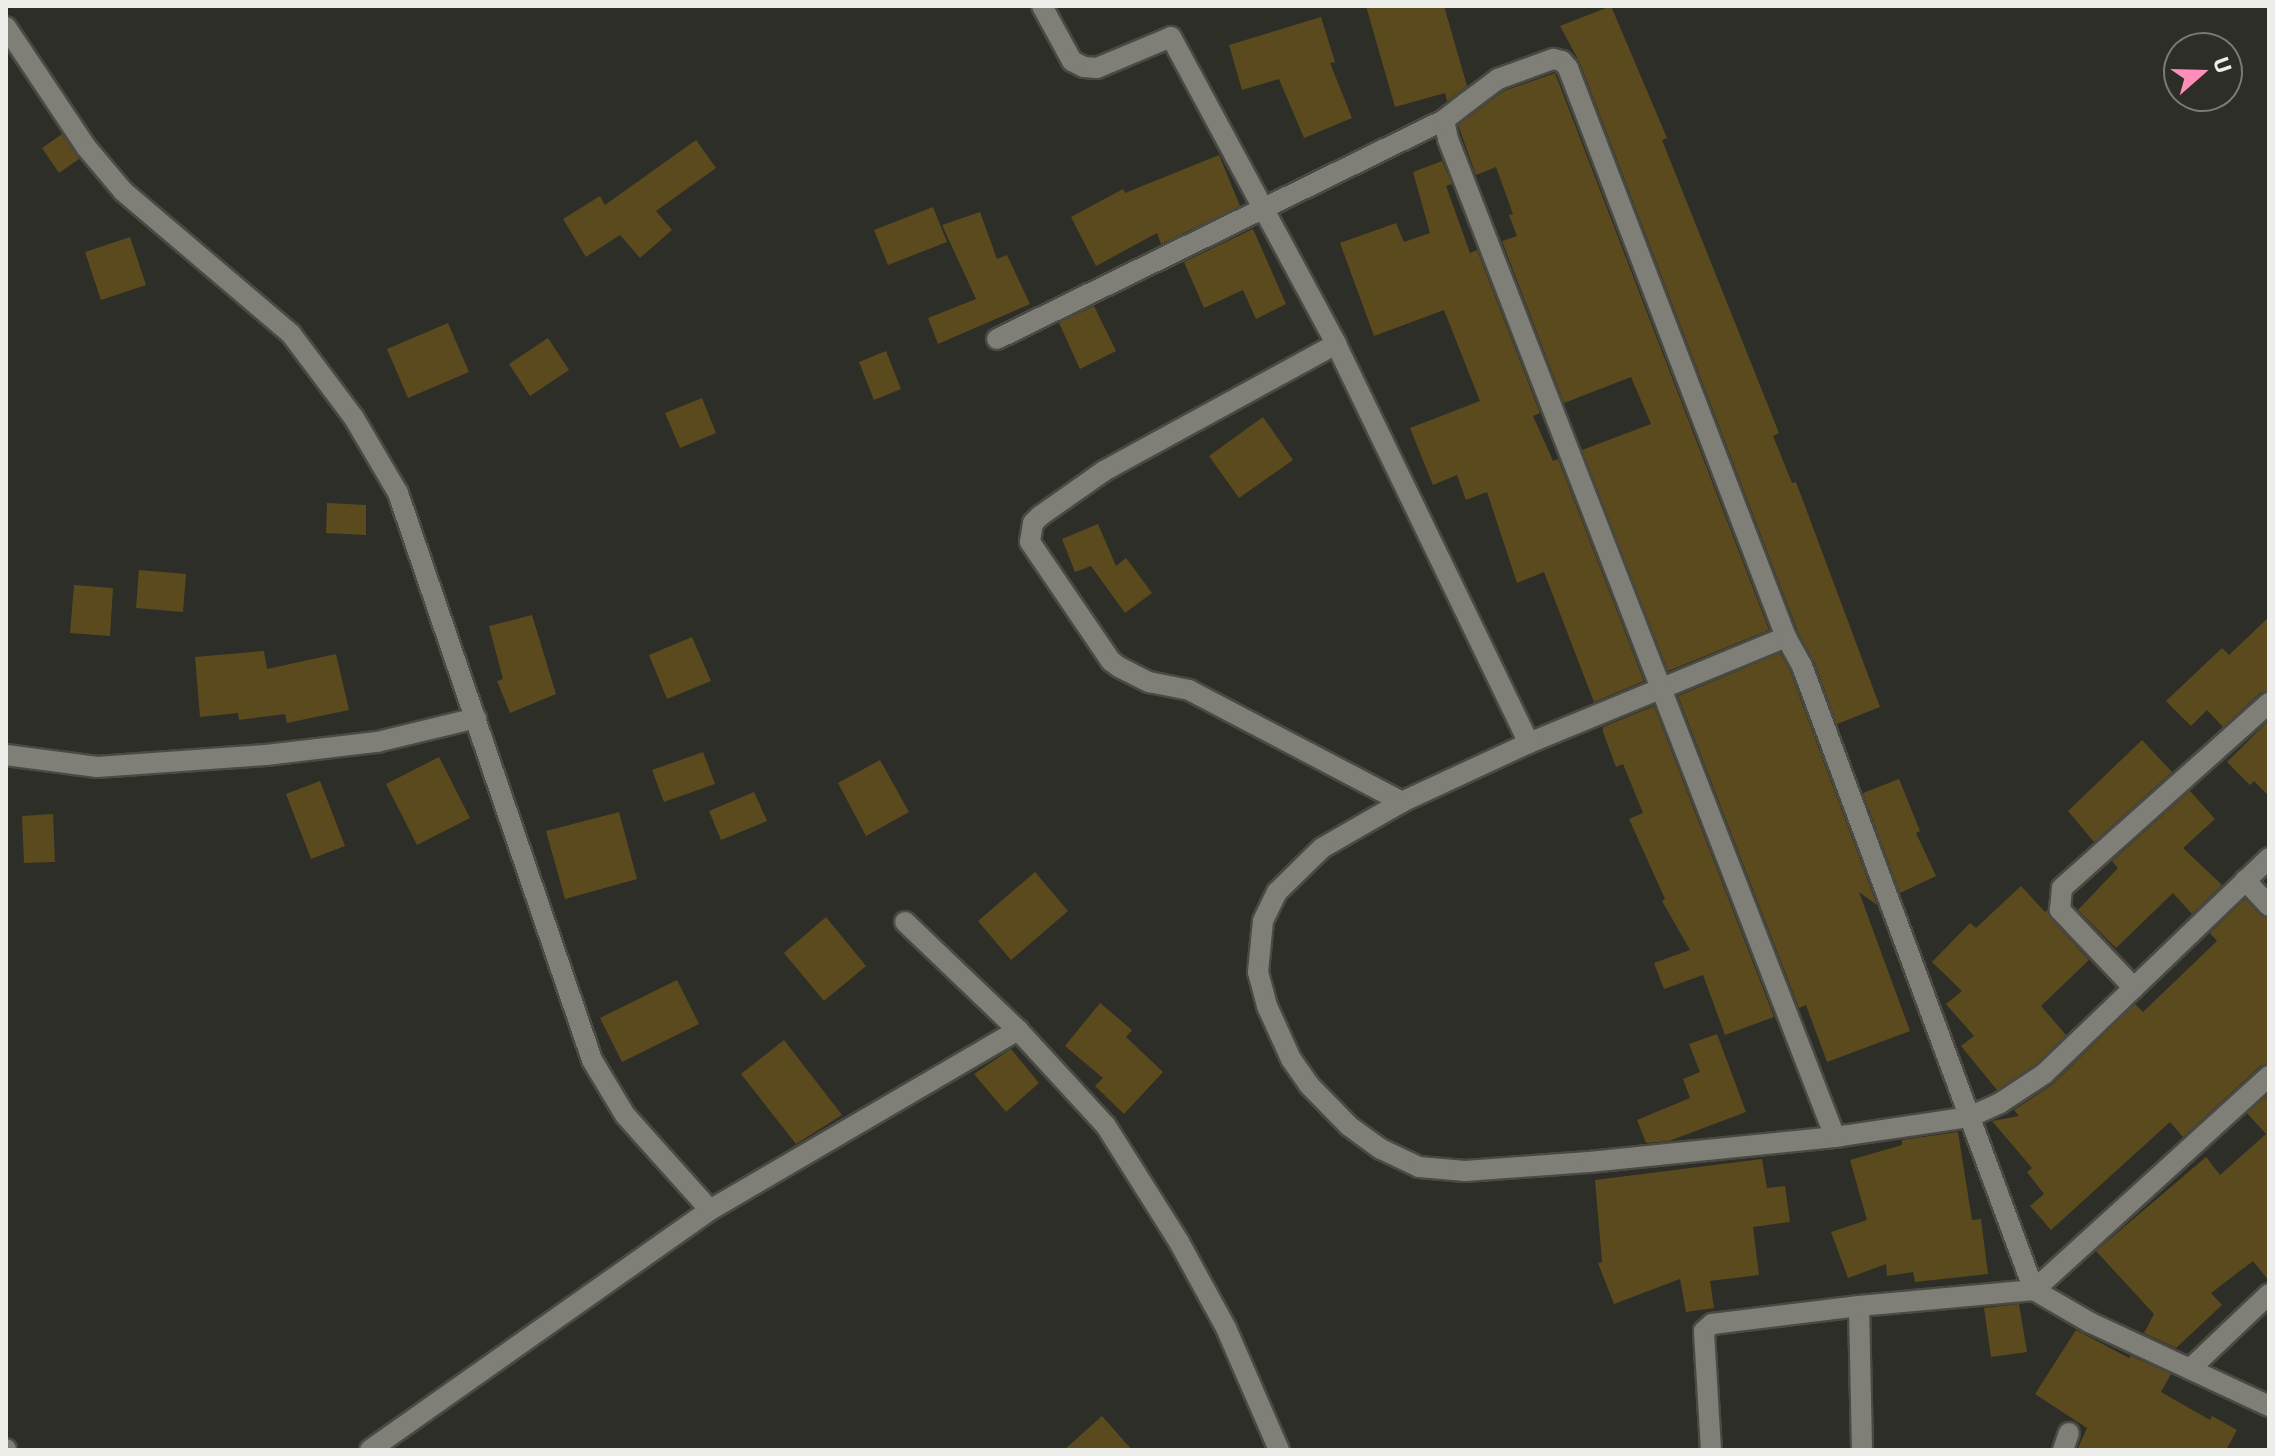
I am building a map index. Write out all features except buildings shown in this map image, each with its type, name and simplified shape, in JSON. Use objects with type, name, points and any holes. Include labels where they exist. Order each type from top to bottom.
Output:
[{"type":"street","points":[[1042,6],[1072,61],[1084,67],[1097,68],[1171,37],[1336,344],[1529,743]]},
{"type":"street","points":[[6,27],[86,147],[123,191],[291,334],[354,418],[398,493],[592,1060],[625,1115],[710,1210]]},
{"type":"street","points":[[997,339],[1444,120],[1498,79],[1553,59],[1562,61],[1568,68],[1786,637],[1802,666],[2034,1290]]},
{"type":"street","points":[[1444,120],[1461,180],[1835,1137]]},
{"type":"street","points":[[1336,344],[1104,471],[1040,516],[1033,523],[1030,542],[1111,661],[1119,667],[1149,682],[1189,690],[1402,802]]},
{"type":"street","points":[[1786,637],[1529,743],[1402,802],[1322,848],[1291,875],[1277,892],[1263,921],[1258,945],[1258,972],[1278,1035],[1309,1085],[1349,1126],[1381,1149],[1419,1167],[1465,1171],[1835,1137],[1969,1117],[2024,1090],[2269,858]]},
{"type":"street","points":[[2134,988],[2060,910],[2062,888],[2269,703]]},
{"type":"street","points":[[6,755],[97,767],[266,755],[377,742],[476,718]]},
{"type":"street","points":[[2245,880],[2269,906]]},
{"type":"street","points":[[905,922],[1018,1030],[1106,1126],[1179,1242],[1226,1328],[1279,1450]]},
{"type":"street","points":[[370,1450],[710,1210],[1018,1030]]},
{"type":"street","points":[[2034,1290],[2269,1076]]},
{"type":"street","points":[[1711,1450],[1704,1331],[1712,1324],[1859,1306],[2034,1290],[2089,1322],[2269,1406]]},
{"type":"street","points":[[2190,1369],[2269,1294]]},
{"type":"street","points":[[1859,1306],[1862,1450]]}]
